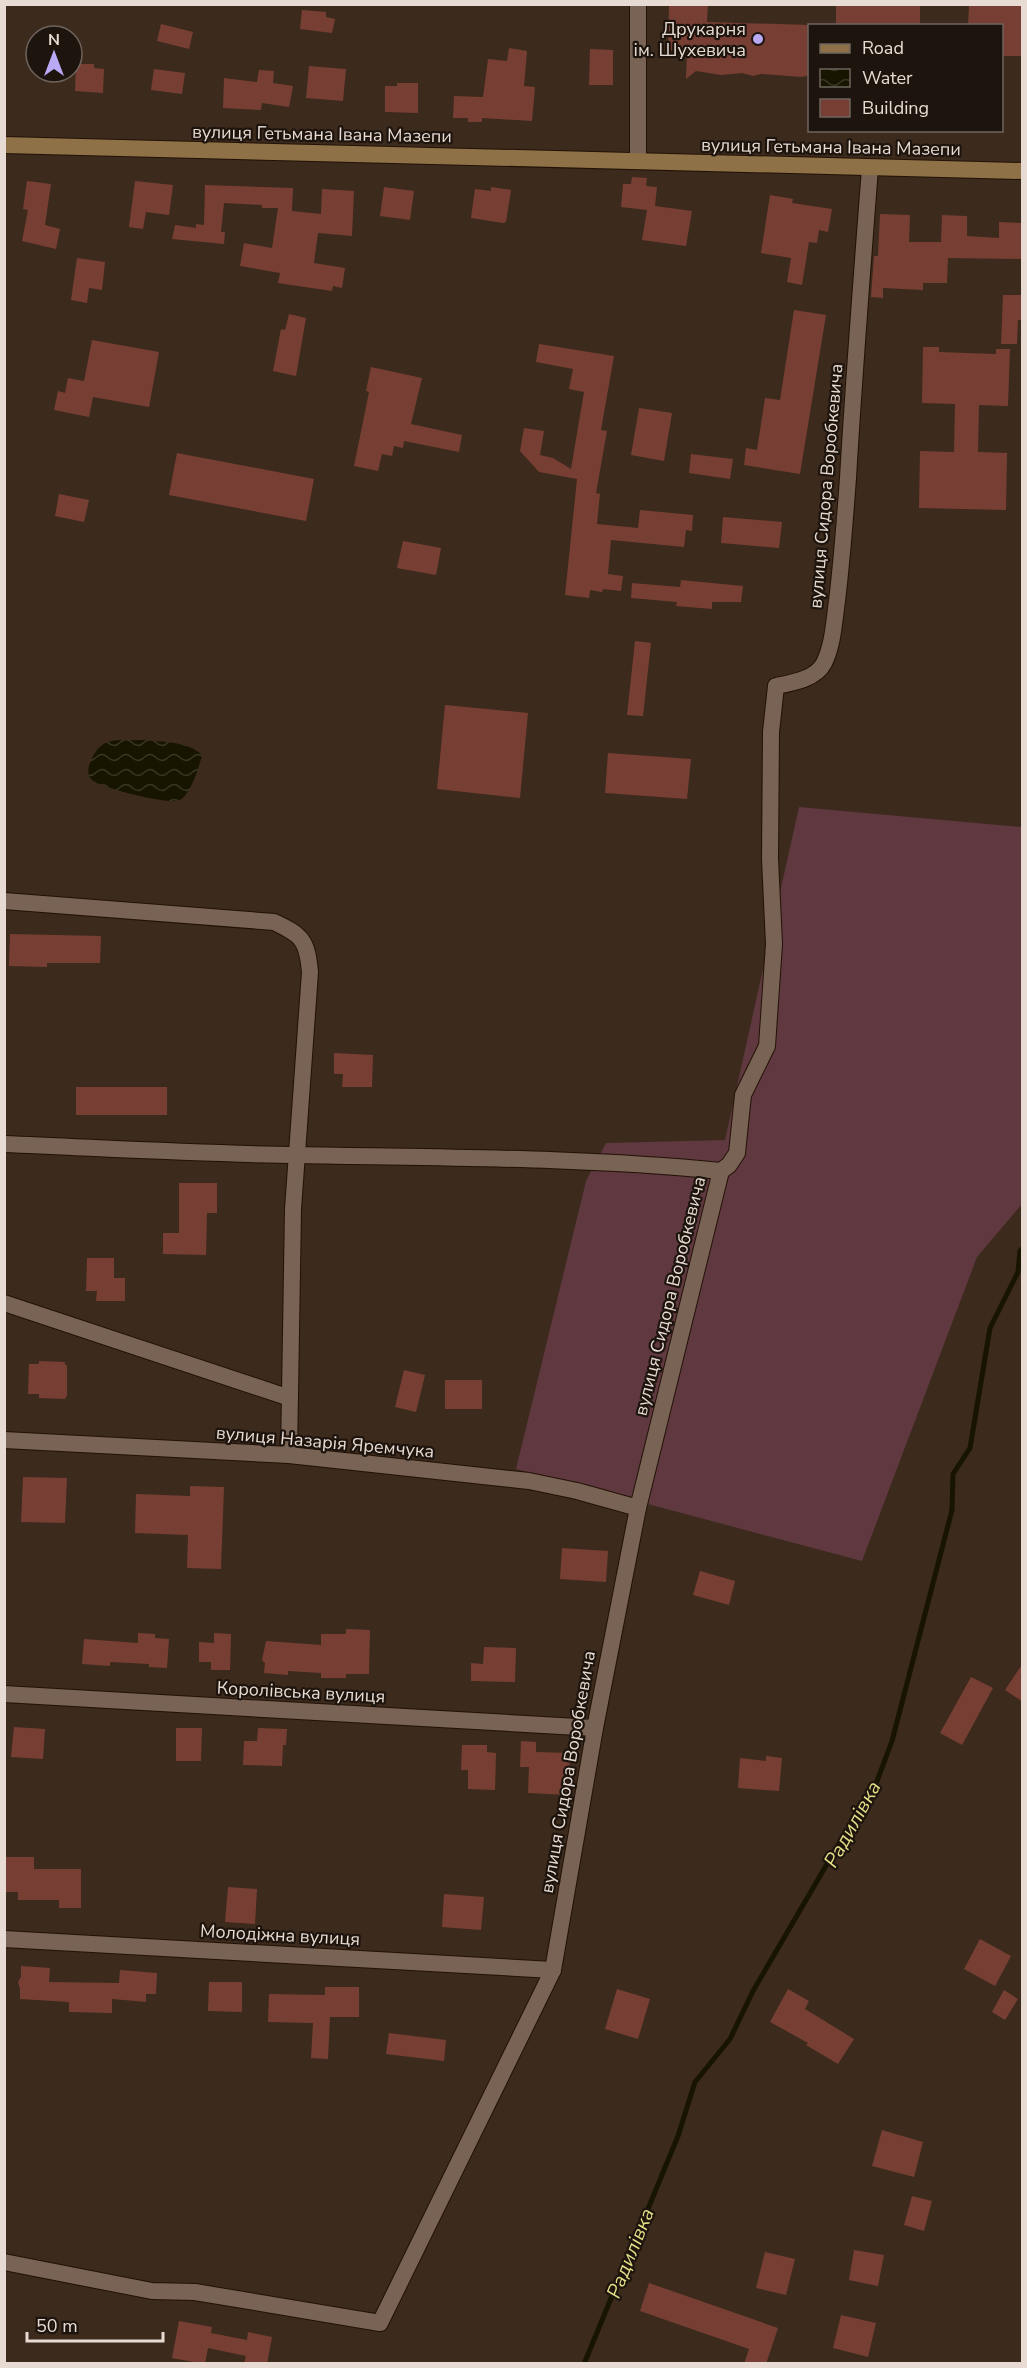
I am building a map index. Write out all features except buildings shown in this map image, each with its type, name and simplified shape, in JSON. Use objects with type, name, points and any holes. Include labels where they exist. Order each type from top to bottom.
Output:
[{"type":"main road","name":"вулиця Гетьмана Івана Мазепи","points":[[4,145],[1023,171]]},
{"type":"street","points":[[638,4],[638,161]]},
{"type":"street","name":"вулиця Сидора Воробкевича","points":[[4,2262],[152,2291],[195,2292],[380,2323],[553,1970],[595,1728],[638,1508],[720,1171],[729,1165],[737,1153],[743,1095],[767,1046],[774,944],[770,847],[771,732],[776,686],[797,682],[812,675],[823,666],[830,649],[844,547],[870,168]]},
{"type":"street","points":[[4,901],[273,922],[296,933],[308,951],[310,972],[293,1209],[290,1455]]},
{"type":"street","points":[[4,1144],[297,1155],[477,1156],[639,1163],[720,1171]]},
{"type":"street","points":[[4,1303],[290,1398]]},
{"type":"street","name":"вулиця Назарія Яремчука","points":[[4,1440],[290,1455],[529,1481],[577,1491],[638,1508]]},
{"type":"street","name":"Королівська вулиця","points":[[4,1694],[595,1728]]},
{"type":"street","name":"Молодіжна вулиця","points":[[4,1939],[553,1970]]},
{"type":"shaded area","points":[[799,807],[1022,827],[1022,1204],[977,1257],[862,1561],[516,1469],[586,1181],[606,1143],[725,1140]]},
{"type":"water","points":[[117,740],[143,740],[190,747],[202,755],[191,786],[180,800],[164,801],[136,795],[108,787],[90,778],[88,772],[90,763],[94,754],[104,744]]},
{"type":"waterway","name":"Радилівка","points":[[584,2364],[678,2136],[695,2082],[730,2039],[753,1991],[841,1840],[873,1792],[892,1741],[952,1510],[953,1474],[970,1448],[990,1328],[1018,1272],[1022,1249]]},
{"type":"place","name":"Друкарня ім. Шухевича","points":[[758,39]]}]
